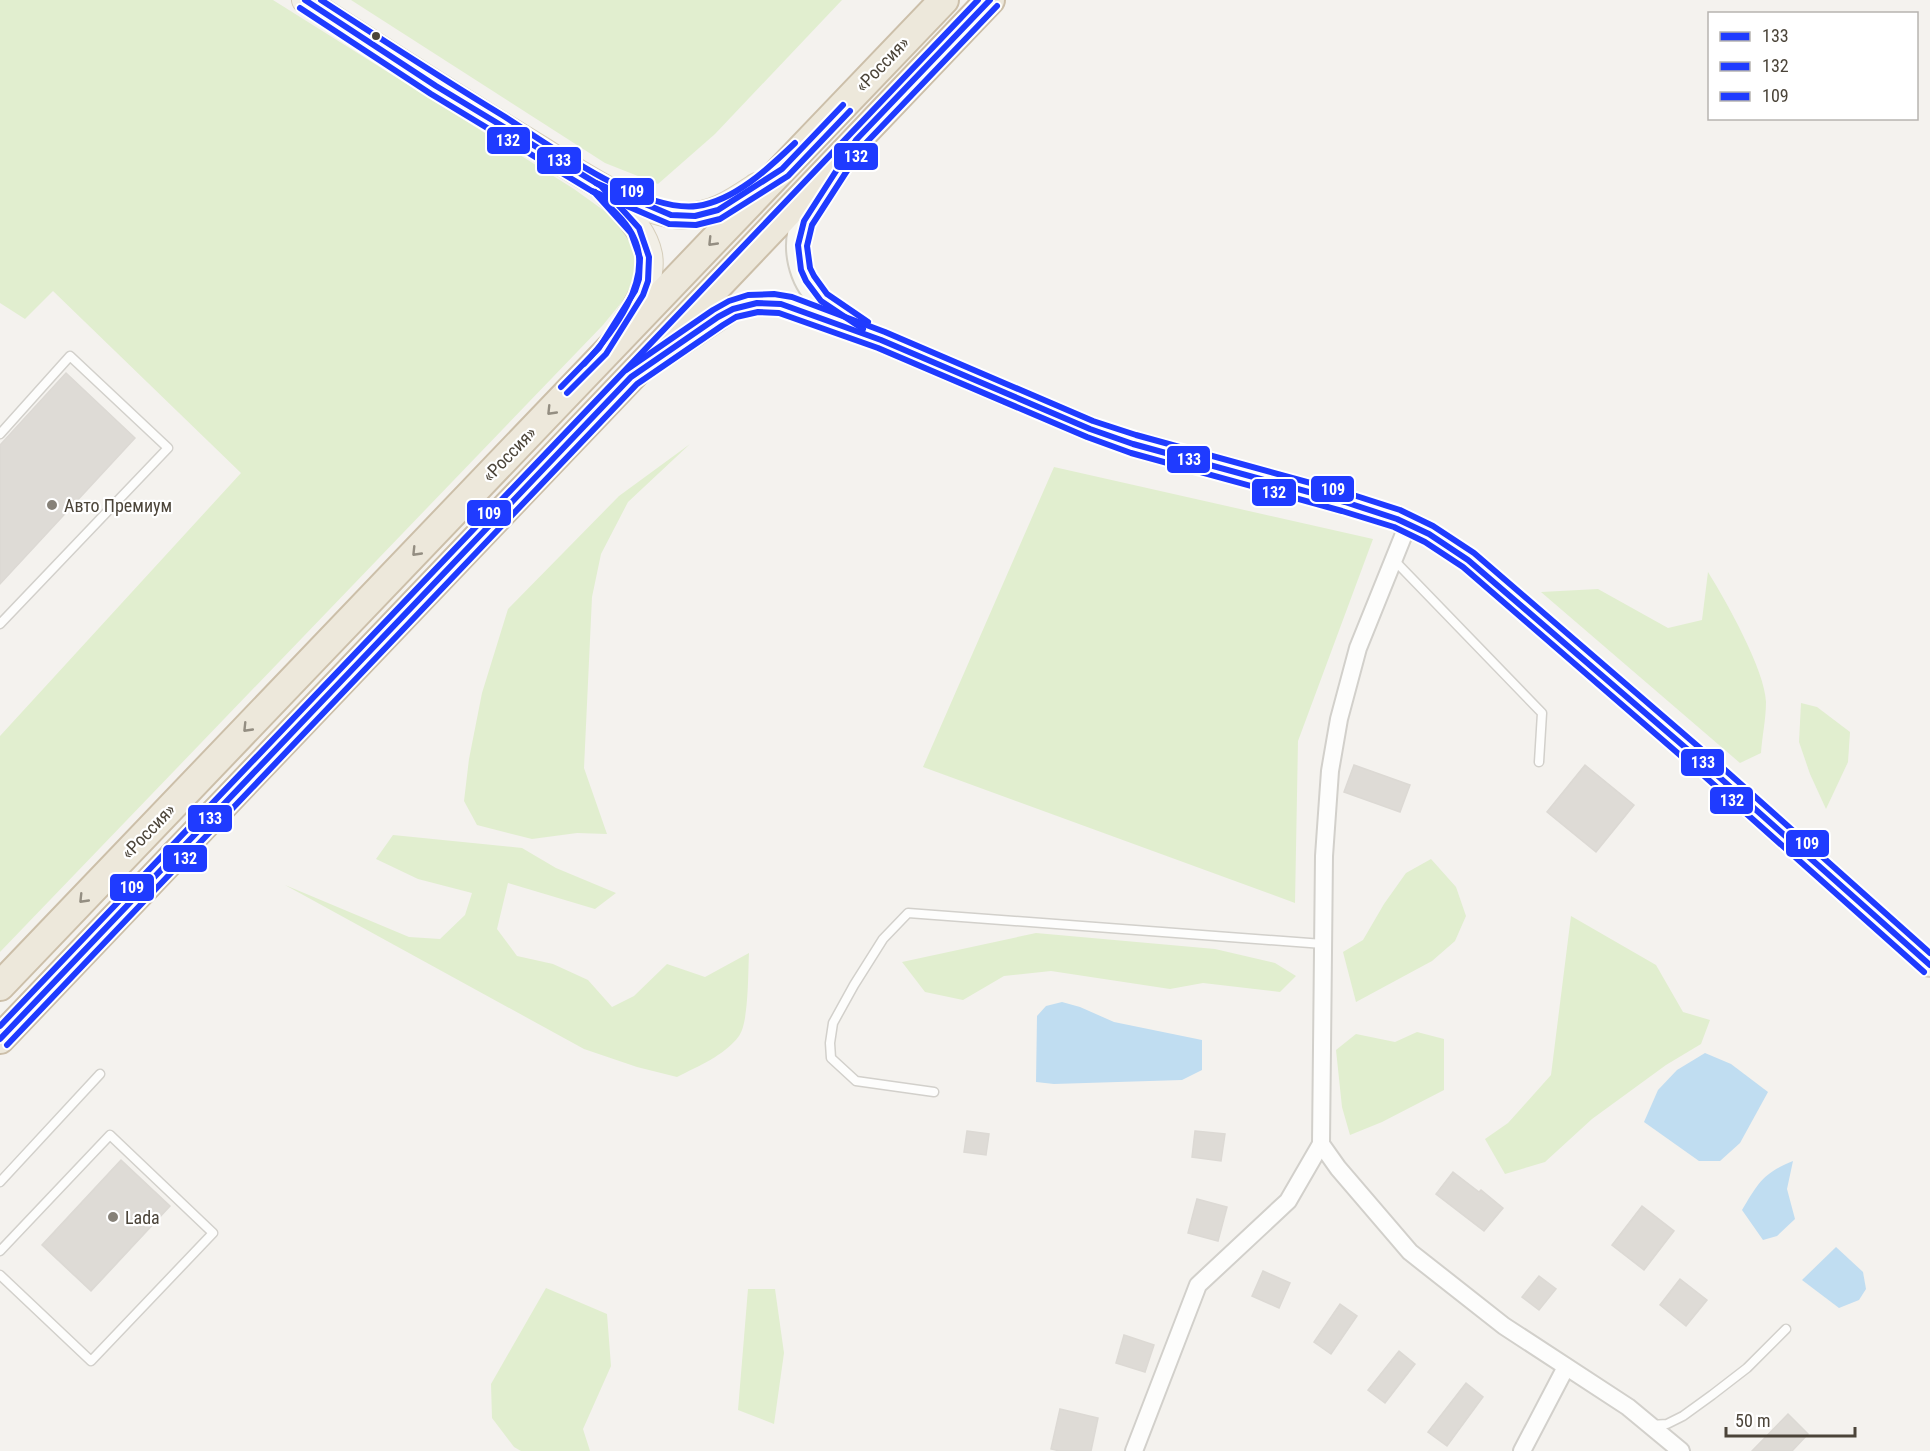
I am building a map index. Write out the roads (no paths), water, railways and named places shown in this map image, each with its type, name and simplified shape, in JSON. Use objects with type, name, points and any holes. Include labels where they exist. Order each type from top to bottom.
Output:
[{"type":"highway","name":"«Россия»","points":[[0,986],[944,0]]},
{"type":"highway","name":"«Россия»","points":[[0,1039],[990,0]]},
{"type":"main road","points":[[305,0],[436,86],[601,186],[660,212],[683,216],[707,214],[729,205],[782,169]]},
{"type":"main road","points":[[856,140],[804,221],[798,245],[799,257],[806,281],[821,301],[881,340]]},
{"type":"main road","points":[[601,186],[639,228],[650,265],[643,296],[606,354]]},
{"type":"main road","points":[[631,378],[733,309],[748,304],[773,303],[790,306],[881,340],[1090,429],[1133,444],[1345,502],[1408,524],[1439,540],[1467,560],[1709,768],[1930,965]]},
{"type":"street","points":[[1134,1451],[1198,1285],[1288,1201],[1321,1144],[1324,856],[1330,771],[1339,719],[1359,648],[1408,524]]},
{"type":"street","points":[[1321,1144],[1338,1168],[1410,1252],[1504,1326],[1628,1407],[1681,1451]]},
{"type":"street","points":[[1522,1451],[1566,1367]]},
{"type":"lane","points":[[0,434],[70,356],[168,448],[0,624]]},
{"type":"lane","points":[[1394,560],[1542,713],[1539,762]]},
{"type":"lane","points":[[934,1092],[856,1081],[831,1058],[830,1042],[834,1023],[854,985],[883,939],[908,913],[1323,944]]},
{"type":"lane","points":[[0,1182],[100,1074]]},
{"type":"lane","points":[[0,1251],[110,1134],[213,1233],[92,1361],[0,1275]]},
{"type":"lane","points":[[1650,1425],[1667,1424],[1683,1416],[1747,1368],[1786,1329]]},
{"type":"water","points":[[1062,1002],[1114,1022],[1202,1040],[1202,1070],[1182,1080],[1054,1084],[1036,1082],[1037,1016],[1046,1006]]},
{"type":"water","points":[[1705,1053],[1731,1064],[1768,1092],[1740,1143],[1720,1161],[1699,1161],[1644,1122],[1658,1090],[1677,1070]]},
{"type":"water","points":[[1793,1161],[1787,1189],[1795,1219],[1777,1236],[1763,1240],[1742,1210],[1762,1180]]},
{"type":"water","points":[[1836,1247],[1863,1272],[1866,1289],[1859,1300],[1839,1308],[1802,1280]]},
{"type":"place","name":"Авто Премиум","points":[[52,505]]},
{"type":"place","name":"Lada","points":[[113,1217]]}]
